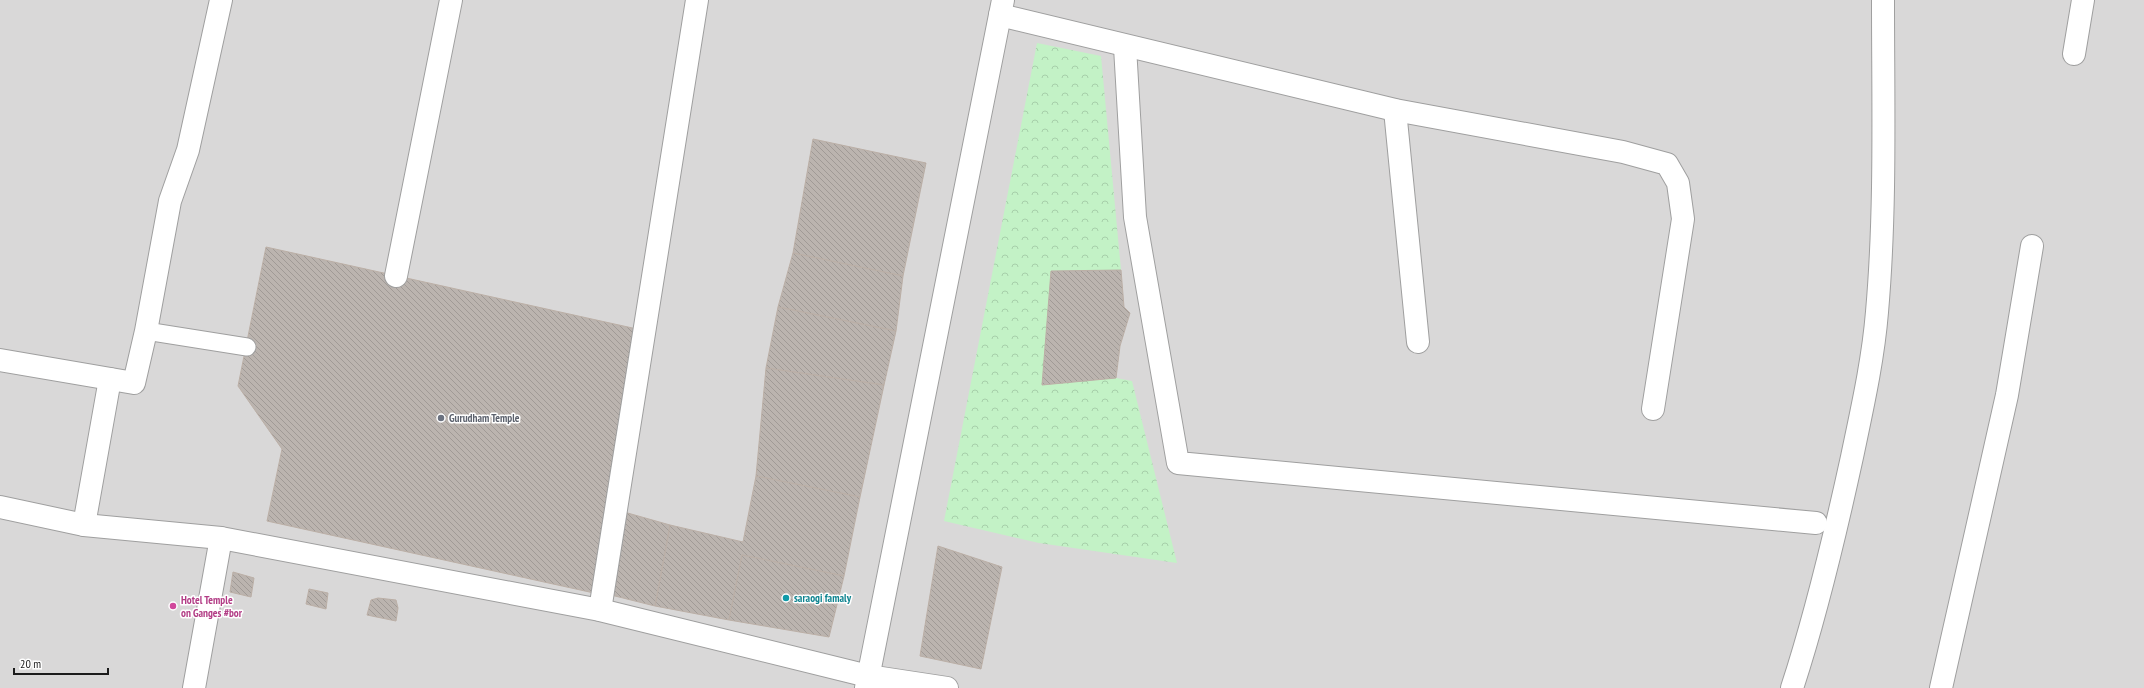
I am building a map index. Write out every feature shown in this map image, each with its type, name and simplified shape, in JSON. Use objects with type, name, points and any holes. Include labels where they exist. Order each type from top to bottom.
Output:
[{"type":"street","points":[[0,360],[134,383],[146,331],[170,201],[188,150],[221,0]]},
{"type":"street","points":[[396,276],[451,0]]},
{"type":"street","points":[[600,610],[697,0]]},
{"type":"street","points":[[1792,688],[1812,628],[1837,526],[1865,398],[1877,313],[1882,230],[1884,0]]},
{"type":"street","points":[[2074,54],[2084,0]]},
{"type":"street","points":[[867,682],[1002,8],[1125,47],[1395,110],[1623,152],[1667,164],[1678,183],[1683,219],[1653,409]]},
{"type":"street","points":[[1125,47],[1135,217],[1178,463],[1816,523]]},
{"type":"street","points":[[1395,110],[1418,342]]},
{"type":"street","points":[[1941,688],[2007,395],[2032,246]]},
{"type":"street","points":[[84,525],[110,379]]},
{"type":"street","points":[[0,507],[84,525],[221,538],[600,610],[867,682],[947,688]]},
{"type":"street","points":[[194,688],[221,538]]},
{"type":"lane","points":[[146,331],[246,347]]},
{"type":"shaded area","points":[[0,0],[2144,0],[2144,688],[0,688]]},
{"type":"green space","points":[[1037,43],[1101,56],[1121,270],[1051,271],[1042,385],[1116,378],[1132,381],[1177,563],[1039,543],[944,521]]},
{"type":"building","points":[[813,139],[926,163],[903,276],[793,253]]},
{"type":"building","name":"Gurudham Temple","points":[[266,247],[637,329],[594,593],[267,521],[282,449],[238,386]]},
{"type":"building","points":[[793,253],[903,276],[896,331],[778,307]]},
{"type":"building","points":[[1121,270],[1124,307],[1130,313],[1120,346],[1116,378],[1042,385],[1051,271]]},
{"type":"building","points":[[778,307],[896,331],[884,385],[766,368]]},
{"type":"building","points":[[766,368],[884,385],[860,497],[756,476]]},
{"type":"building","points":[[756,476],[860,497],[844,576],[742,555],[729,620],[655,606],[670,525],[743,542]]},
{"type":"building","points":[[617,510],[670,525],[655,606],[603,593]]},
{"type":"building","points":[[938,546],[1002,567],[981,669],[920,656]]},
{"type":"building","name":"saraogi famaly","points":[[742,555],[844,576],[829,637],[729,620]]},
{"type":"building","points":[[233,572],[254,578],[251,597],[230,592]]},
{"type":"building","points":[[309,589],[328,593],[326,609],[306,604]]},
{"type":"building","points":[[378,598],[396,600],[398,608],[396,621],[367,615],[371,600]]},
{"type":"place","name":"Gurudham Temple","points":[[441,418]]},
{"type":"place","name":"saraogi famaly","points":[[786,598]]},
{"type":"place","name":"Hotel Temple on Ganges #bor","points":[[173,606]]}]
